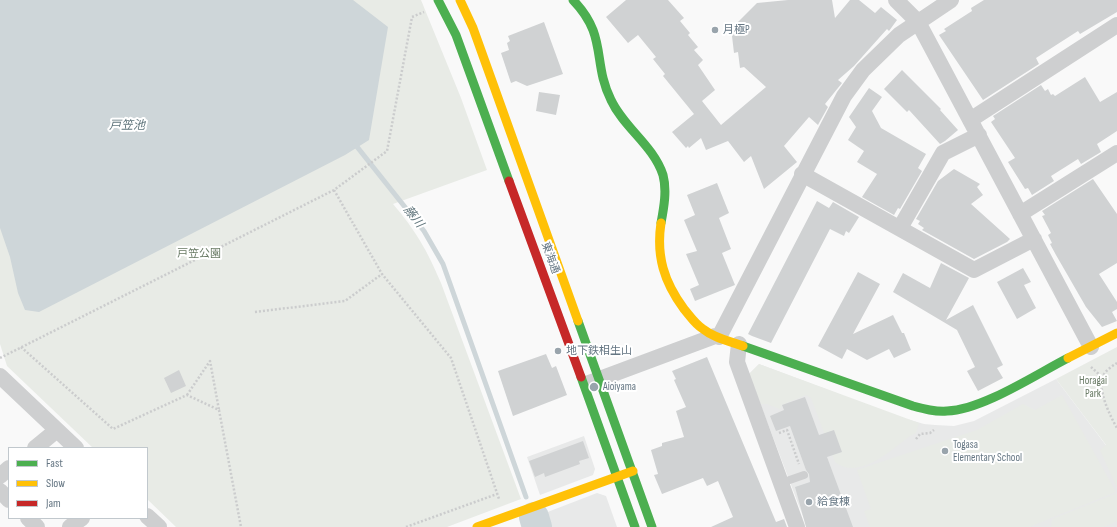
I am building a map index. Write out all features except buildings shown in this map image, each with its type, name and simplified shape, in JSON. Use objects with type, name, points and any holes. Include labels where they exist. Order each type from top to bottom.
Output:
[{"type":"main road","name":"東海通","points":[[460,0],[473,28],[652,527]]},
{"type":"main road","points":[[574,0],[590,18],[596,32],[604,83],[614,109],[657,160],[663,175],[665,204],[659,240],[661,266],[666,281],[674,295],[699,327],[717,336],[739,344],[913,406],[934,412],[957,411],[980,404],[1117,333]]},
{"type":"main road","name":"東海通","points":[[439,2],[456,35],[635,527]]},
{"type":"main road","points":[[477,527],[632,471]]},
{"type":"street","points":[[896,0],[918,22],[1091,347]]},
{"type":"street","points":[[584,385],[717,336],[802,174],[848,91],[881,52],[918,22],[951,0]]},
{"type":"street","points":[[970,120],[1117,25]]},
{"type":"street","points":[[900,228],[943,154],[979,135]]},
{"type":"street","points":[[1020,214],[1116,156]]},
{"type":"street","points":[[802,174],[974,270],[1034,239]]},
{"type":"street","points":[[739,344],[737,362],[797,527]]},
{"type":"street","points":[[0,376],[75,447]]},
{"type":"street","points":[[36,447],[57,430]]},
{"type":"street","points":[[0,476],[8,469]]},
{"type":"street","points":[[0,491],[8,499]]},
{"type":"street","points":[[148,517],[159,527]]},
{"type":"street","points":[[29,519],[37,527]]},
{"type":"street","points":[[70,527],[81,519]]},
{"type":"lane","points":[[781,483],[804,475]]},
{"type":"path","points":[[0,358],[334,190],[387,151],[412,17],[439,2]]},
{"type":"path","points":[[334,190],[382,274],[452,358],[506,517]]},
{"type":"path","points":[[255,312],[345,301],[382,274]]},
{"type":"path","points":[[21,347],[113,429],[187,395],[210,361],[241,527]]},
{"type":"path","points":[[1087,363],[1102,377],[1103,392],[1107,408],[1117,428]]},
{"type":"path","points":[[1102,377],[1117,363]]},
{"type":"path","points":[[187,395],[219,410]]},
{"type":"path","points":[[916,438],[920,434],[933,432],[935,425]]},
{"type":"path","points":[[780,437],[778,433],[783,430],[787,430],[804,475]]},
{"type":"path","points":[[406,527],[497,494]]},
{"type":"shaded area","name":"Togasa Elementary School","points":[[759,364],[900,417],[924,424],[954,426],[974,421],[1056,379],[1117,460],[1117,527],[807,527],[749,374]]},
{"type":"shaded area","points":[[584,436],[595,469],[593,475],[540,495],[527,457]]},
{"type":"shaded area","points":[[597,493],[606,496],[617,527],[550,527],[545,513]]},
{"type":"green space","name":"戸笠公園","points":[[0,0],[421,0],[461,98],[487,170],[393,204],[420,241],[441,283],[521,499],[447,527],[176,527],[148,500],[148,447],[92,447],[7,366],[0,344]]},
{"type":"green space","name":"Horagai Park","points":[[1117,347],[1117,488],[1100,450],[1106,445],[1056,379]]},
{"type":"green space","points":[[759,364],[919,423],[916,433],[884,455],[864,466],[854,468],[844,467],[835,462],[811,398],[806,395],[782,405],[780,409],[767,404],[761,404],[749,374]]},
{"type":"green space","points":[[1062,395],[1116,492],[1029,527],[870,527],[864,511],[871,509],[857,470],[977,430],[1023,404],[1035,410]]},
{"type":"green space","points":[[1117,493],[1117,521],[1104,527],[1051,527],[1052,519]]},
{"type":"water","name":"戸笠池","points":[[0,0],[353,0],[388,27],[369,140],[345,155],[39,312],[25,310],[18,293],[10,257],[0,228]]},
{"type":"waterway","name":"藤川","points":[[354,143],[424,231],[443,264],[526,497]]},
{"type":"waterway","name":"藤川","points":[[534,517],[537,527]]},
{"type":"traffic: fast","points":[[438,0],[456,35],[509,181]]},
{"type":"traffic: fast","points":[[573,0],[584,13],[591,25],[598,49],[605,86],[611,100],[623,119],[646,145],[663,175],[665,193],[661,223]]},
{"type":"traffic: fast","points":[[578,321],[652,527]]},
{"type":"traffic: fast","points":[[743,346],[913,406],[938,411],[961,409],[976,405],[1024,382],[1068,358]]},
{"type":"traffic: fast","points":[[581,377],[635,527]]},
{"type":"traffic: slow","points":[[460,0],[473,28],[578,321]]},
{"type":"traffic: slow","points":[[661,223],[660,247],[663,268],[671,289],[677,299],[695,322],[707,332],[743,346]]},
{"type":"traffic: slow","points":[[1068,358],[1117,333]]},
{"type":"traffic: slow","points":[[477,527],[633,471]]},
{"type":"traffic: jam","points":[[509,181],[581,377]]},
{"type":"place","name":"月極P","points":[[715,30]]},
{"type":"place","name":"地下鉄相生山","points":[[558,351]]},
{"type":"place","name":"Aioiyama","points":[[594,387]]},
{"type":"place","name":"Togasa Elementary School","points":[[945,451]]},
{"type":"place","name":"給食棟","points":[[809,502]]}]
